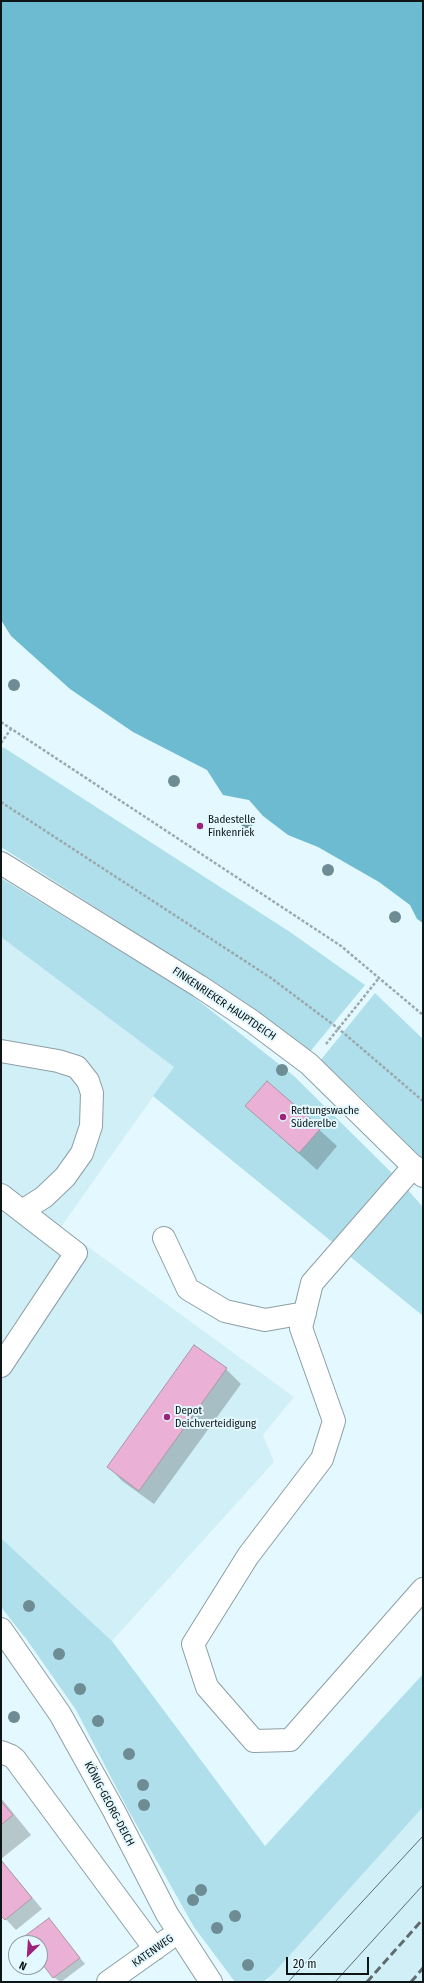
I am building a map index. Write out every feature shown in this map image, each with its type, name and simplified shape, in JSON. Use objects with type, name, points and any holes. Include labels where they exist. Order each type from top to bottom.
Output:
[{"type":"street","name":"FINKENRIEKER HAUPTDEICH","points":[[1,863],[199,986],[253,1022],[309,1064],[419,1171]]},
{"type":"street","points":[[1,1051],[58,1061],[77,1067],[88,1081],[92,1093],[91,1126],[82,1153],[65,1177],[44,1197],[22,1211]]},
{"type":"street","points":[[419,1171],[312,1283],[302,1328],[334,1421],[322,1459],[248,1556],[193,1644],[207,1687],[254,1741],[290,1740],[423,1589]]},
{"type":"street","points":[[1,1195],[76,1253],[1,1366]]},
{"type":"street","points":[[164,1238],[188,1289],[225,1311],[265,1320],[305,1313]]},
{"type":"street","name":"KÖNIG-GEORG-DEICH","points":[[1,1630],[60,1714],[114,1811],[178,1933],[211,1982]]},
{"type":"street","points":[[1,1752],[15,1759],[155,1949]]},
{"type":"street","name":"KATENWEG","points":[[108,1982],[178,1933]]},
{"type":"path","points":[[1,722],[341,946],[423,1014]]},
{"type":"path","points":[[1,743],[11,729]]},
{"type":"path","points":[[1,802],[265,974],[339,1029],[423,1101]]},
{"type":"path","points":[[324,1046],[379,978]]},
{"type":"shaded area","points":[[1,1],[423,1],[423,923],[417,919],[410,905],[379,882],[318,847],[288,835],[263,816],[249,800],[223,795],[207,770],[133,732],[70,689],[11,636],[1,620]]},
{"type":"shaded area","points":[[3,747],[290,932],[365,985],[309,1053],[228,992],[1,847],[1,750]]},
{"type":"shaded area","points":[[1,878],[190,994],[294,1076],[399,1180],[423,1207],[423,1316],[153,1096],[174,1067],[1,937]]},
{"type":"shaded area","points":[[1,937],[174,1067],[61,1227],[294,1397],[263,1435],[274,1462],[112,1641],[1,1538]]},
{"type":"shaded area","points":[[375,993],[423,1039],[423,1161],[358,1095],[319,1062]]},
{"type":"shaded area","points":[[1,1538],[112,1641],[265,1846],[423,1674],[423,1807],[272,1975],[263,1982],[235,1982],[194,1927],[127,1808],[76,1710],[27,1640],[1,1607]]},
{"type":"shaded area","points":[[423,1807],[423,1982],[265,1982],[272,1975]]},
{"type":"building","name":"Rettungswache Süderelbe","points":[[267,1081],[321,1128],[299,1153],[245,1106]]},
{"type":"building","name":"Depot Deichverteidigung","points":[[194,1345],[227,1368],[139,1491],[107,1467]]},
{"type":"building","points":[[1,1801],[13,1815],[1,1825]]},
{"type":"building","points":[[1,1860],[32,1898],[5,1920],[1,1916]]},
{"type":"building","points":[[49,1918],[80,1958],[53,1978],[48,1971],[48,1935],[26,1935]]},
{"type":"tram line","points":[[288,1982],[423,1836]]},
{"type":"tram line","points":[[335,1982],[423,1885]]},
{"type":"railway","points":[[367,1982],[423,1919]]},
{"type":"railway","points":[[411,1982],[423,1968]]},
{"type":"place","name":"Badestelle Finkenriek","points":[[200,826]]},
{"type":"place","name":"Rettungswache Süderelbe","points":[[283,1117]]},
{"type":"place","name":"Depot Deichverteidigung","points":[[167,1417]]}]
